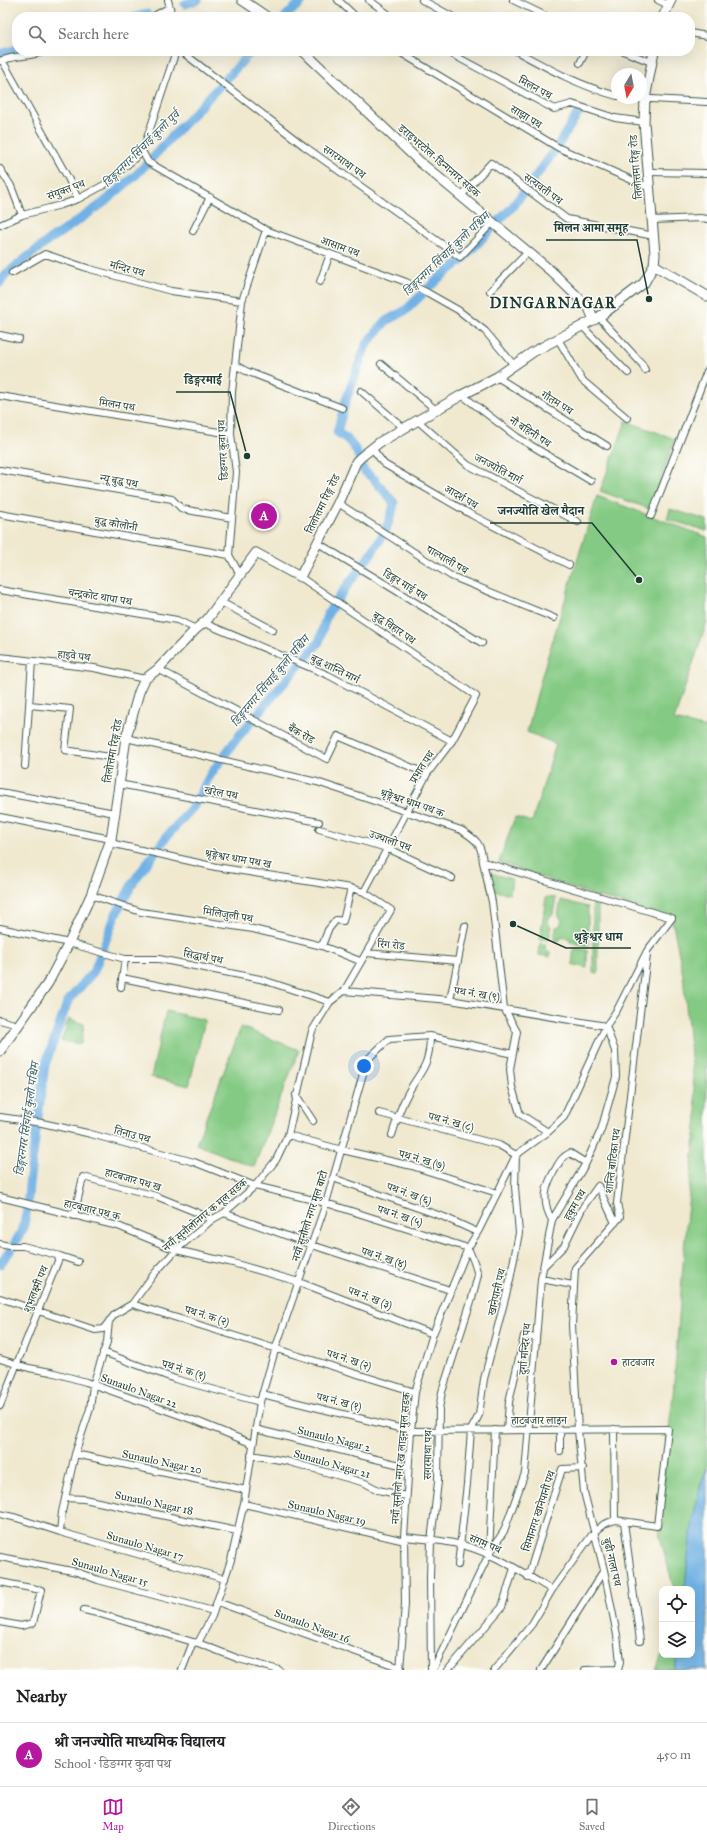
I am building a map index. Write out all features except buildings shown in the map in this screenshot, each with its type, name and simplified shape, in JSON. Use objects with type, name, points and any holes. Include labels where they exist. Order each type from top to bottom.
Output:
[{"type":"street","points":[[168,0],[171,12]]},
{"type":"street","points":[[242,0],[260,12]]},
{"type":"street","points":[[338,0],[351,12]]},
{"type":"street","points":[[369,0],[385,12]]},
{"type":"street","points":[[422,0],[444,12]]},
{"type":"street","points":[[513,0],[538,12]]},
{"type":"street","points":[[658,0],[669,2],[665,12]]},
{"type":"street","points":[[161,12],[170,7]]},
{"type":"street","points":[[695,34],[707,36]]},
{"type":"street","points":[[23,56],[1,61],[78,198]]},
{"type":"street","name":"संयुक्त पथ","points":[[0,225],[22,215],[61,205],[104,185],[142,151],[174,56]]},
{"type":"street","name":"सगरमाथा पथ","points":[[188,56],[304,146],[460,257],[495,225]]},
{"type":"street","name":"डराइभरटोल-डिन्गनगर सडक","points":[[308,56],[415,156],[527,253],[551,271],[597,319]]},
{"type":"street","name":"साझा पथ","points":[[406,56],[556,147],[650,188]]},
{"type":"street","name":"मिलन पथ","points":[[455,56],[554,109],[572,104],[615,118],[644,122]]},
{"type":"street","points":[[525,56],[560,75],[595,90],[611,94]]},
{"type":"street","points":[[580,63],[584,56]]},
{"type":"street","points":[[636,56],[651,62]]},
{"type":"street","name":"तिलोत्तमा रिङ्ग रोड","points":[[647,87],[653,56]]},
{"type":"street","points":[[647,99],[707,102]]},
{"type":"street","name":"तिलोत्तमा रिङ्ग रोड","points":[[300,577],[338,504],[359,459],[372,448],[418,420],[496,378],[532,352],[597,319],[644,283],[654,265],[655,254],[644,122],[645,104]]},
{"type":"street","name":"आसाम पथ","points":[[142,151],[148,162],[266,230],[406,282],[458,310],[485,331],[514,365]]},
{"type":"street","name":"सत्यवती पथ","points":[[461,196],[491,163],[567,219],[654,236]]},
{"type":"street","points":[[0,168],[11,186],[22,215]]},
{"type":"street","points":[[649,172],[707,173]]},
{"type":"street","points":[[193,231],[210,197]]},
{"type":"street","points":[[653,220],[707,219]]},
{"type":"street","name":"डिङग्गर कुवा पथ","points":[[229,555],[236,472],[231,434],[232,392],[242,302],[266,230]]},
{"type":"street","points":[[490,291],[527,253]]},
{"type":"street","name":"मन्दिर पथ","points":[[12,273],[45,254],[90,269],[171,291],[242,302]]},
{"type":"street","points":[[320,282],[330,254]]},
{"type":"street","points":[[654,265],[707,296]]},
{"type":"street","points":[[597,319],[642,364],[645,370]]},
{"type":"street","points":[[582,326],[628,373]]},
{"type":"street","points":[[0,335],[19,339]]},
{"type":"street","points":[[558,339],[582,380],[627,418]]},
{"type":"street","points":[[381,364],[436,410]]},
{"type":"street","points":[[236,365],[246,371],[342,408]]},
{"type":"street","points":[[651,516],[707,371]]},
{"type":"street","name":"गौतम पथ","points":[[496,378],[607,446]]},
{"type":"street","points":[[361,391],[405,429]]},
{"type":"street","name":"नौ बहिनी पथ","points":[[462,395],[517,437],[591,481]]},
{"type":"street","name":"मिलन पथ","points":[[0,396],[231,434]]},
{"type":"street","name":"जनज्योति मार्ग","points":[[418,420],[468,465],[578,522]]},
{"type":"street","name":"आदर्श पथ","points":[[372,448],[384,464],[472,515],[569,566]]},
{"type":"street","name":"न्यू बुद्ध पथ","points":[[0,470],[172,500],[182,509],[232,518]]},
{"type":"street","name":"पाल्पाली पथ","points":[[338,504],[451,576],[554,618]]},
{"type":"street","name":"बुद्ध कोलोनी","points":[[0,514],[229,555]]},
{"type":"street","name":"डिङ्गर माई पथ","points":[[318,543],[482,643]]},
{"type":"street","points":[[145,679],[158,669],[196,629],[204,623],[256,553],[300,577]]},
{"type":"street","points":[[229,555],[240,575]]},
{"type":"street","name":"बुद्ध विहार पथ","points":[[300,577],[476,696]]},
{"type":"street","name":"चन्द्रकोट थापा पथ","points":[[0,590],[177,620],[196,629]]},
{"type":"street","points":[[221,602],[273,630]]},
{"type":"street","name":"बुद्ध शान्ति मार्ग","points":[[204,623],[328,675],[452,741]]},
{"type":"street","name":"हाइवे पथ","points":[[0,657],[94,668],[145,679]]},
{"type":"street","points":[[25,766],[32,661]]},
{"type":"street","name":"बैंक रोड","points":[[158,669],[327,759],[338,736],[427,774]]},
{"type":"street","name":"तिलोत्तमा रिङ्ग रोड","points":[[0,1052],[48,984],[91,895],[111,841],[126,738],[139,692],[145,679]]},
{"type":"street","name":"प्रभात पथ","points":[[364,892],[427,774],[452,741],[476,696]]},
{"type":"street","points":[[30,705],[70,710],[65,750],[123,759]]},
{"type":"street","name":"श्रृङ्गेश्वर धाम पथ क","points":[[126,738],[317,782],[461,830],[473,837],[482,848],[483,862],[492,902],[504,1008]]},
{"type":"street","name":"खरेल पथ","points":[[120,784],[198,799],[319,826]]},
{"type":"street","points":[[0,792],[115,813]]},
{"type":"street","name":"श्रृङ्गेश्वर धाम पथ ख","points":[[0,818],[111,841],[216,867],[351,888],[364,892],[391,910],[366,953]]},
{"type":"street","name":"उज्यालो पथ","points":[[319,826],[387,848],[452,878]]},
{"type":"street","name":"नयाँ सुनौलो नगर ख लाइन मुल सडक","points":[[401,1669],[405,1604],[404,1539],[411,1430],[415,1392],[433,1334],[468,1248],[478,1232],[516,1155],[548,1132],[564,1118],[606,1026],[617,1010],[647,951],[672,918],[483,862]]},
{"type":"street","points":[[322,946],[328,930],[336,920],[343,921],[351,888]]},
{"type":"street","name":"मिलिजुली पथ","points":[[91,895],[141,912],[253,929],[322,946],[360,961]]},
{"type":"street","points":[[450,1000],[465,926]]},
{"type":"street","name":"सिद्धार्थ पथ","points":[[0,928],[69,943],[122,958],[159,959],[260,979],[330,1002]]},
{"type":"street","name":"शान्ति बाटिका पथ","points":[[615,1223],[620,1217],[618,1203],[647,951]]},
{"type":"street","name":"रिंग रोड","points":[[344,991],[366,953],[458,961]]},
{"type":"street","points":[[120,987],[122,978],[122,958]]},
{"type":"street","points":[[122,978],[279,1010]]},
{"type":"street","points":[[330,1002],[344,991]]},
{"type":"street","name":"पथ नं. ख (९)","points":[[344,991],[450,1000],[606,1026]]},
{"type":"street","name":"नयाँ सुनौलोनगर क मूल सडक","points":[[132,1304],[154,1274],[176,1250],[224,1213],[255,1186],[276,1160],[288,1135],[312,1031],[330,1002]]},
{"type":"street","points":[[504,1008],[517,1032],[510,1070],[512,1087],[520,1114],[548,1132]]},
{"type":"street","points":[[0,1020],[18,1025]]},
{"type":"street","name":"दुर्गा मन्दिर पथ","points":[[432,1670],[489,1554],[504,1531],[525,1473],[541,1279],[552,1220],[586,1163],[601,1130],[616,1077],[615,1051],[606,1026]]},
{"type":"street","points":[[392,1135],[405,1099],[424,1070],[430,1052],[430,1036]]},
{"type":"street","name":"नयाँ सुनौलो नगर मुल बाटो","points":[[182,1670],[195,1643],[212,1616],[231,1560],[244,1504],[255,1429],[262,1394],[276,1347],[326,1203],[367,1060],[389,1039],[430,1036],[513,1054]]},
{"type":"street","points":[[296,1095],[313,1121]]},
{"type":"street","name":"पथ नं. ख (८)","points":[[379,1113],[499,1145],[516,1155]]},
{"type":"street","name":"तिनाउ पथ","points":[[0,1117],[39,1122],[87,1133],[194,1162],[255,1186],[326,1203]]},
{"type":"street","name":"पथ नं. ख (७)","points":[[288,1135],[342,1150],[412,1166],[497,1193]]},
{"type":"street","points":[[552,1220],[546,1210],[546,1183],[563,1156],[570,1153],[586,1163]]},
{"type":"street","name":"खानेपानी पथ","points":[[458,1565],[471,1430],[479,1415],[484,1380],[510,1280],[519,1233],[515,1187],[516,1155]]},
{"type":"street","name":"हाटबजार पथ ख","points":[[74,1216],[83,1177],[156,1196],[213,1220]]},
{"type":"street","name":"पथ नं. ख (६)","points":[[333,1178],[444,1217],[478,1232]]},
{"type":"street","name":"हुकुम पथ","points":[[544,1266],[564,1246],[583,1206],[598,1186],[615,1223]]},
{"type":"street","name":"हाटबजार पथ क","points":[[0,1197],[118,1226],[176,1250],[233,1263],[299,1282]]},
{"type":"street","name":"पथ नं. ख (५)","points":[[326,1203],[468,1248]]},
{"type":"street","name":"पथ नं. ख (४)","points":[[224,1213],[312,1245],[450,1290]]},
{"type":"street","points":[[615,1223],[575,1268],[572,1325],[578,1430],[583,1468],[584,1492],[594,1532],[604,1524],[614,1520],[624,1522],[640,1641]]},
{"type":"street","name":"शुभलक्ष्मी पथ","points":[[0,1244],[23,1246],[60,1256],[0,1406]]},
{"type":"street","name":"सगरमाथा पथ","points":[[432,1670],[430,1577],[431,1540],[438,1482],[438,1430],[442,1392],[462,1334],[478,1275],[468,1248]]},
{"type":"street","points":[[60,1256],[78,1262]]},
{"type":"street","points":[[541,1279],[574,1284]]},
{"type":"street","name":"पथ नं. ख (३)","points":[[299,1282],[433,1334]]},
{"type":"street","points":[[0,1298],[95,1330],[103,1329],[115,1314],[132,1304]]},
{"type":"street","name":"पथ नं. क (२)","points":[[132,1304],[276,1347]]},
{"type":"street","points":[[60,1532],[62,1512],[75,1454],[90,1409],[93,1385],[107,1342],[109,1321]]},
{"type":"street","points":[[507,1430],[509,1402],[524,1336],[536,1338]]},
{"type":"street","name":"पथ नं. ख (२)","points":[[276,1347],[415,1392]]},
{"type":"street","name":"पथ नं. क (१)","points":[[103,1352],[175,1379],[260,1402]]},
{"type":"street","name":"Sunaulo Nagar 22","points":[[0,1359],[51,1372],[93,1385],[199,1422],[253,1444]]},
{"type":"street","name":"पथ नं. ख (१)","points":[[262,1394],[411,1430]]},
{"type":"street","name":"Sunaulo Nagar 2","points":[[255,1429],[408,1467]]},
{"type":"street","points":[[614,1429],[614,1520]]},
{"type":"street","name":"हाटबजार लाइन","points":[[411,1430],[668,1429],[657,1526],[624,1522]]},
{"type":"street","points":[[489,1554],[496,1430]]},
{"type":"street","points":[[560,1430],[560,1451]]},
{"type":"street","name":"Sunaulo Nagar 20","points":[[75,1454],[246,1490]]},
{"type":"street","name":"Sunaulo Nagar 21","points":[[251,1455],[286,1461],[365,1483],[378,1490],[406,1496]]},
{"type":"street","name":"सिमानगर खानेपानी पथ","points":[[528,1577],[562,1469],[583,1468]]},
{"type":"street","name":"Sunaulo Nagar 18","points":[[65,1498],[84,1499],[237,1531]]},
{"type":"street","name":"Sunaulo Nagar 19","points":[[244,1504],[404,1539]]},
{"type":"street","name":"Sunaulo Nagar 17","points":[[0,1514],[225,1579]]},
{"type":"street","name":"बुढी नाला पथ","points":[[594,1532],[604,1570],[617,1635],[620,1662],[618,1669]]},
{"type":"street","name":"बुढी नाला पथ","points":[[494,1670],[532,1624],[552,1590],[594,1532]]},
{"type":"street","name":"संगम पथ","points":[[404,1539],[431,1540],[460,1544],[489,1554],[552,1590]]},
{"type":"street","name":"Sunaulo Nagar 15","points":[[0,1557],[77,1572],[98,1580],[213,1611]]},
{"type":"street","points":[[448,1670],[502,1607],[514,1568]]},
{"type":"street","points":[[541,1670],[604,1570]]},
{"type":"street","points":[[0,1582],[41,1590],[33,1623],[21,1626],[0,1622]]},
{"type":"street","name":"Sunaulo Nagar 16","points":[[217,1602],[401,1669]]},
{"type":"street","points":[[84,1610],[195,1643],[239,1659],[279,1670]]},
{"type":"street","points":[[585,1670],[618,1669]]},
{"type":"green space","points":[[626,421],[675,439],[650,509],[600,491]]},
{"type":"green space","points":[[597,496],[707,537],[707,622],[674,720],[707,728],[707,1468],[700,1486],[685,1586],[673,1586],[657,1526],[673,1395],[687,1213],[697,1117],[683,975],[672,919],[598,896],[598,974],[593,973],[593,895],[499,862],[515,817],[532,822],[556,744],[527,732],[542,675]]},
{"type":"green space","points":[[670,509],[707,520],[707,531],[667,519]]},
{"type":"green space","points":[[486,872],[512,879],[510,894],[489,890]]},
{"type":"green space","points":[[546,897],[556,898],[553,914],[549,917],[548,923],[551,927],[549,940],[540,939]]},
{"type":"green space","points":[[561,900],[588,907],[588,946],[570,942],[570,939],[561,937],[560,941],[554,941],[556,927],[560,926],[562,920],[558,915]]},
{"type":"green space","points":[[540,943],[545,944],[545,948],[550,953],[550,957],[539,955]]},
{"type":"green space","points":[[574,948],[587,950],[587,968],[572,964]]},
{"type":"green space","points":[[166,1011],[205,1020],[189,1086],[151,1077]]},
{"type":"green space","points":[[69,1019],[84,1024],[81,1044],[61,1041]]},
{"type":"green space","points":[[241,1027],[299,1050],[254,1167],[196,1144]]},
{"type":"green space","points":[[660,1658],[677,1658],[674,1670],[656,1670]]},
{"type":"water","points":[[707,1468],[707,1670],[674,1670],[677,1658],[695,1658],[695,1586],[685,1586],[695,1511],[702,1481]]},
{"type":"waterway","points":[[185,4],[198,0]]},
{"type":"waterway","name":"डिङ्गरनगर सिंचाई कुलो पुर्व","points":[[290,12],[303,0]]},
{"type":"waterway","points":[[0,54],[12,50]]},
{"type":"waterway","name":"डिङ्गरनगर सिंचाई कुलो पुर्व","points":[[0,283],[6,274],[48,241],[102,204],[137,174],[247,56]]},
{"type":"waterway","name":"डिङ्गरनगर सिंचाई कुलो पश्चिम","points":[[0,1264],[10,1251],[23,1229],[27,1209],[45,1065],[68,1001],[94,971],[116,914],[134,881],[167,836],[194,806],[210,775],[238,737],[319,642],[328,613],[372,553],[386,529],[394,503],[374,479],[364,471],[356,450],[347,439],[337,432],[346,400],[366,345],[386,321],[406,310],[439,278],[460,262],[514,205],[553,153],[580,110]]},
{"type":"place","name":"मिलन आमा समूह","points":[[649,299]]},
{"type":"place","name":"डिङ्गरमाई","points":[[247,456]]},
{"type":"place","name":"श्री जनज्योति माध्यमिक विद्यालय","points":[[264,516]]},
{"type":"place","name":"जनज्योति खेल मैदान","points":[[639,580]]},
{"type":"place","name":"श्रृङ्गेश्वर धाम","points":[[513,924]]},
{"type":"place","name":"हाटबजार","points":[[614,1362]]},
{"type":"district","name":"DINGARNAGAR","points":[[553,303]]}]
